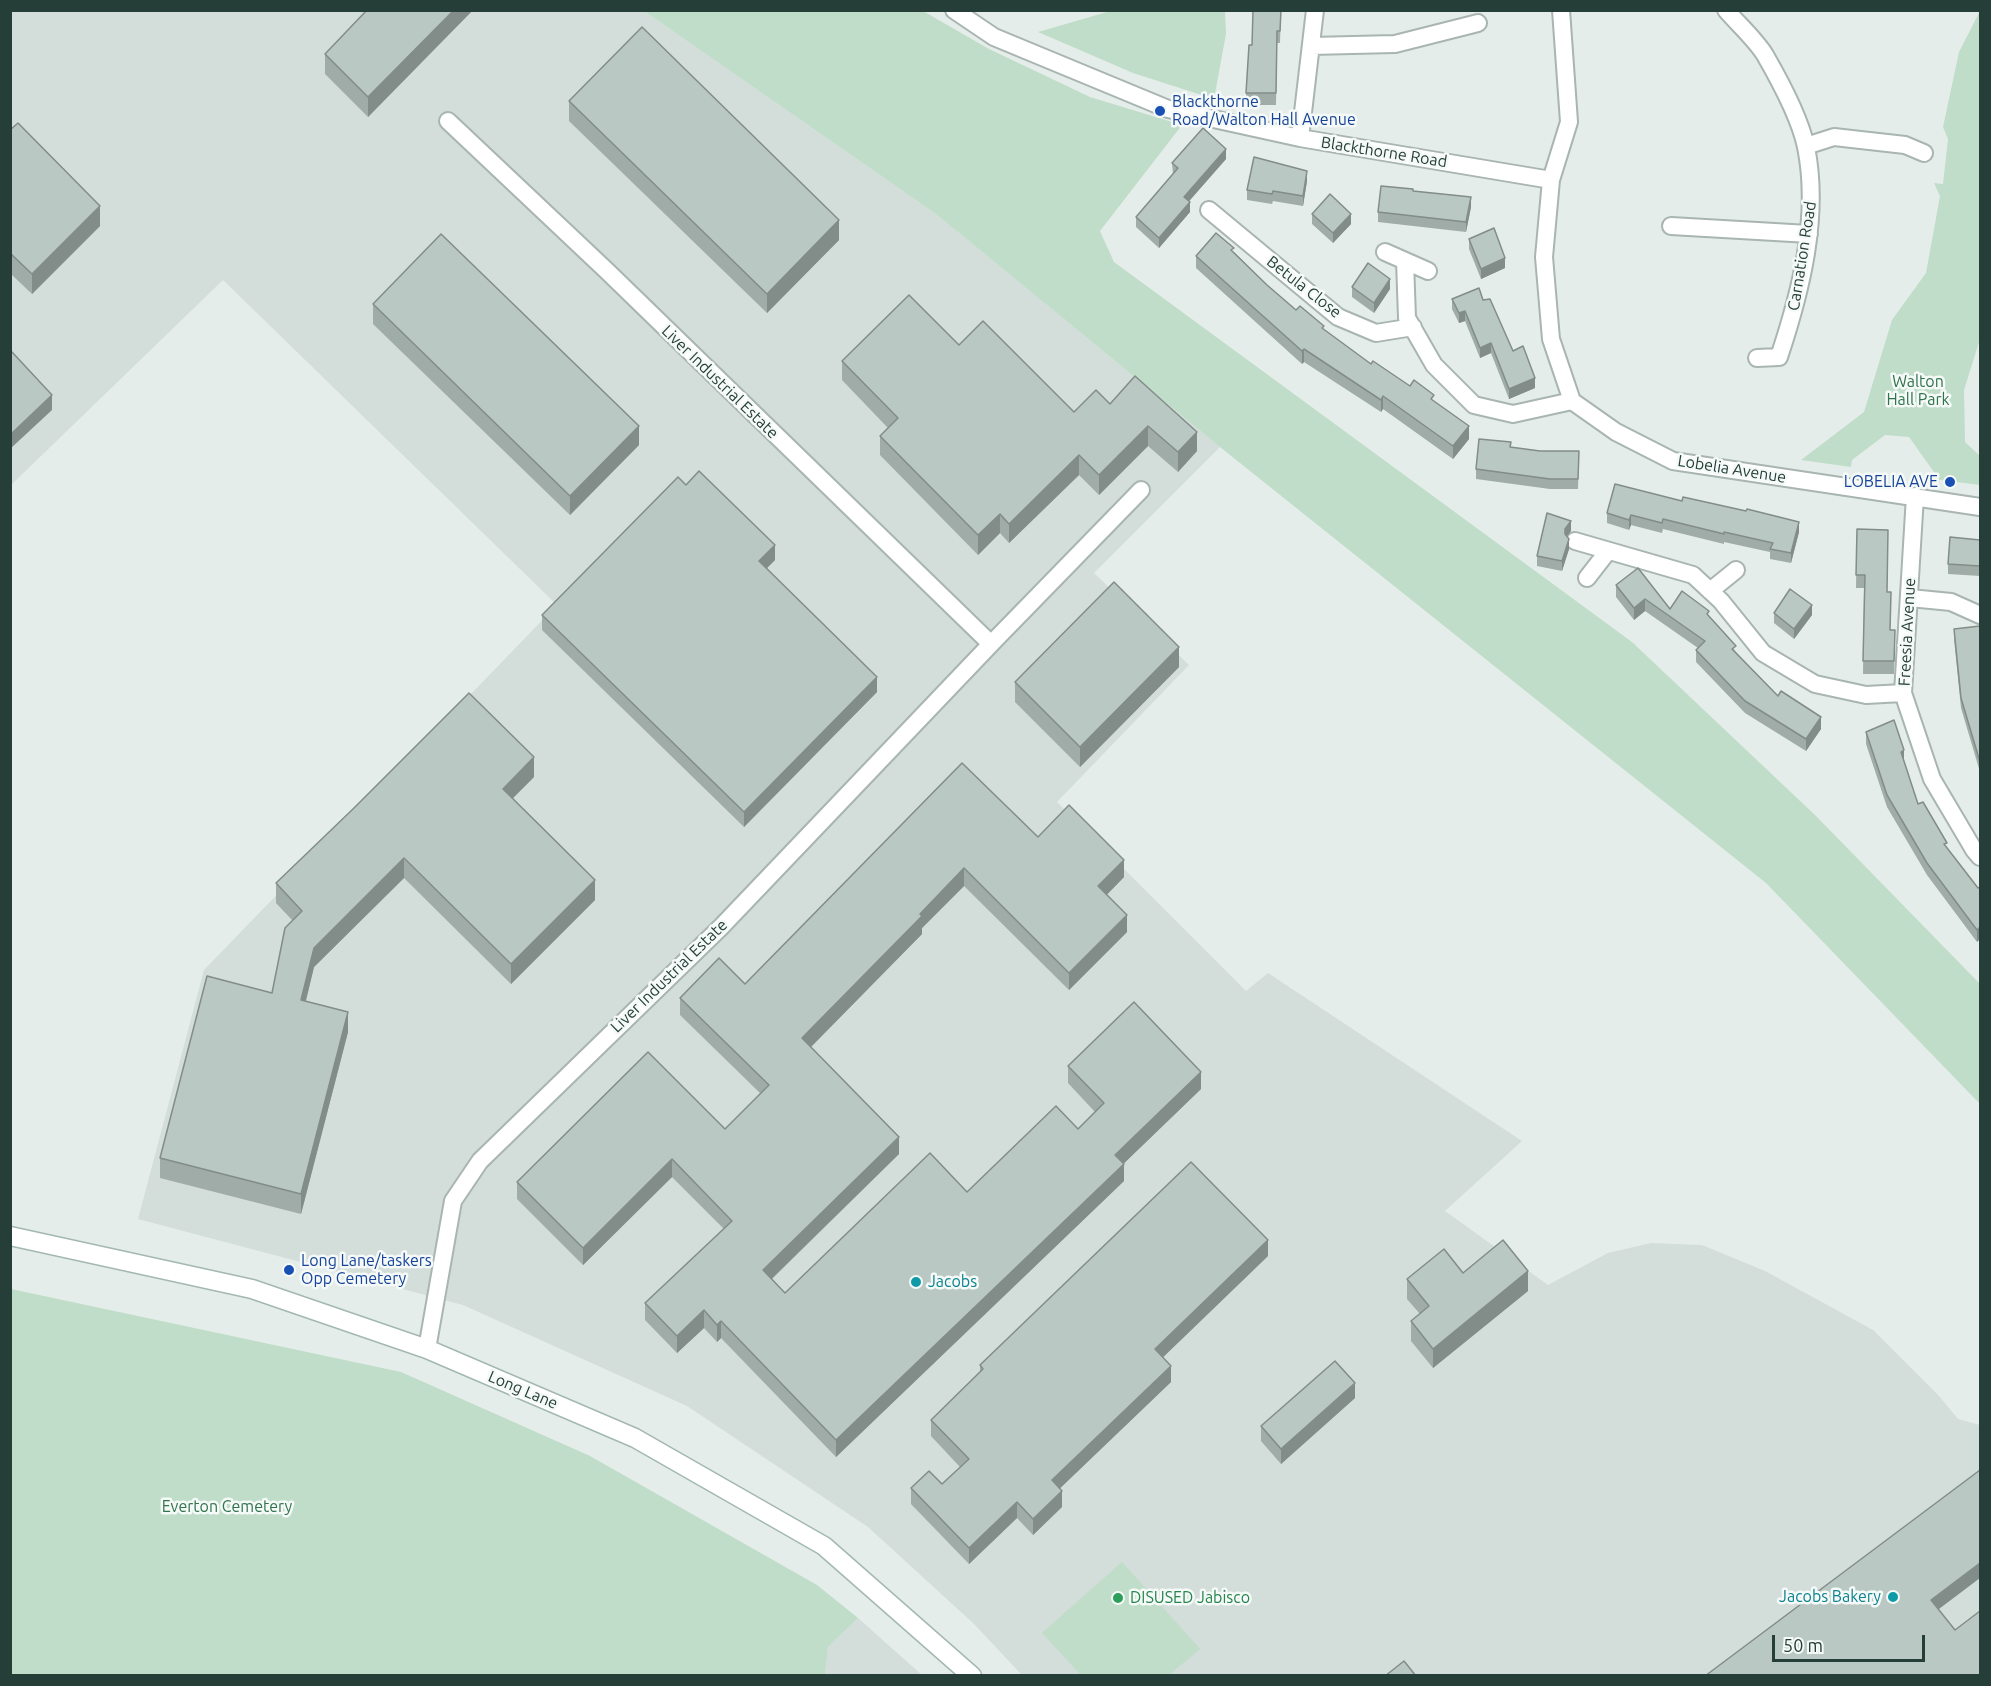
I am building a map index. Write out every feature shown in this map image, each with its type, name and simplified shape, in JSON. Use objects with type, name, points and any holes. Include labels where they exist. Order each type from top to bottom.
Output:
[{"type":"main road","name":"Long Lane","points":[[10,1236],[252,1289],[427,1349],[635,1438],[824,1546],[972,1676]]},
{"type":"street","name":"Blackthorne Road","points":[[954,10],[994,37],[1168,109],[1300,138],[1551,180]]},
{"type":"street","points":[[1300,138],[1315,10]]},
{"type":"street","points":[[1405,261],[1407,318],[1434,365],[1474,405],[1513,414],[1572,401],[1551,339],[1544,257],[1551,180],[1569,122],[1561,10]]},
{"type":"street","name":"Carnation Road","points":[[1726,10],[1764,53],[1790,101],[1806,146],[1811,194],[1809,234],[1795,311],[1779,357],[1757,358]]},
{"type":"street","points":[[1311,46],[1395,44],[1478,23]]},
{"type":"street","name":"Liver Industrial Estate","points":[[448,121],[615,278],[991,644]]},
{"type":"street","points":[[1806,146],[1834,137],[1905,145],[1924,153]]},
{"type":"street","name":"Betula Close","points":[[1209,210],[1338,317],[1376,333],[1413,327]]},
{"type":"street","points":[[1671,226],[1809,234]]},
{"type":"street","points":[[1385,252],[1428,271]]},
{"type":"street","name":"Lobelia Avenue","points":[[1572,401],[1616,432],[1673,461],[1980,507]]},
{"type":"street","name":"Liver Industrial Estate","points":[[427,1349],[453,1200],[480,1161],[721,927],[1141,490]]},
{"type":"street","name":"Freesia Avenue","points":[[1915,496],[1903,693],[1932,779],[1980,857]]},
{"type":"street","points":[[1575,541],[1693,575],[1721,601],[1763,653],[1815,684],[1866,695],[1903,693]]},
{"type":"street","points":[[1587,578],[1608,551]]},
{"type":"street","points":[[1710,591],[1736,570]]},
{"type":"street","points":[[1910,598],[1951,602],[1980,615]]},
{"type":"shaded area","points":[[11,11],[644,11],[936,214],[1220,447],[1094,573],[1189,665],[1057,802],[1246,991],[1268,973],[1522,1141],[1445,1211],[1548,1285],[1608,1253],[1651,1243],[1702,1245],[1765,1271],[1873,1330],[1939,1396],[1958,1419],[1980,1425],[1980,1675],[1022,1675],[974,1624],[868,1527],[687,1406],[463,1305],[138,1219],[204,970],[557,605],[223,280],[11,485]]},
{"type":"shaded area","points":[[858,1618],[922,1675],[825,1676],[828,1647]]},
{"type":"green space","points":[[1114,10],[1225,11],[1226,34],[1214,99],[1133,73],[1038,32]]},
{"type":"green space","points":[[644,11],[923,11],[989,49],[1090,97],[1182,125],[1100,231],[1114,262],[1632,642],[1816,816],[1980,984],[1980,1104],[1766,883],[1220,447],[936,214]]},
{"type":"green space","name":"Walton Hall Park","points":[[1980,11],[1980,339],[1964,390],[1965,442],[1980,456],[1980,485],[1934,479],[1934,472],[1909,437],[1885,435],[1852,460],[1851,467],[1801,460],[1864,412],[1892,320],[1926,273],[1940,196],[1934,183],[1943,184],[1948,139],[1943,127],[1959,52]]},
{"type":"green space","name":"Everton Cemetery","points":[[11,1289],[401,1372],[590,1456],[817,1585],[858,1618],[828,1647],[825,1675],[11,1675]]},
{"type":"green space","name":"DISUSED Jabisco","points":[[1122,1562],[1200,1649],[1169,1675],[1081,1675],[1042,1633]]},
{"type":"building","points":[[367,10],[454,10],[368,97],[325,54]]},
{"type":"building","points":[[1253,10],[1281,10],[1280,31],[1277,31],[1276,93],[1246,93],[1249,45],[1252,45]]},
{"type":"building","points":[[642,27],[839,220],[767,294],[569,101]]},
{"type":"building","points":[[18,123],[100,206],[32,274],[10,253],[10,130]]},
{"type":"building","points":[[1203,128],[1226,149],[1184,197],[1190,202],[1159,238],[1136,217],[1178,168],[1172,163]]},
{"type":"building","points":[[1254,157],[1307,171],[1303,196],[1247,190]]},
{"type":"building","points":[[1381,186],[1471,197],[1466,222],[1378,212]]},
{"type":"building","points":[[1330,194],[1351,214],[1333,233],[1312,214]]},
{"type":"building","points":[[1494,228],[1505,258],[1481,269],[1469,239]]},
{"type":"building","points":[[1216,233],[1234,248],[1231,250],[1267,285],[1296,310],[1300,306],[1324,326],[1322,328],[1371,364],[1373,361],[1410,386],[1414,380],[1434,395],[1431,399],[1469,426],[1453,446],[1383,396],[1381,400],[1304,349],[1302,351],[1196,256]]},
{"type":"building","points":[[441,234],[639,426],[570,496],[373,304]]},
{"type":"building","points":[[1368,263],[1390,279],[1374,303],[1352,287]]},
{"type":"building","points":[[1479,288],[1483,300],[1490,299],[1513,351],[1523,346],[1535,378],[1509,389],[1491,343],[1480,348],[1465,311],[1459,313],[1452,299]]},
{"type":"building","points":[[909,295],[959,345],[983,321],[1074,412],[1096,390],[1110,404],[1135,376],[1197,432],[1178,452],[1148,426],[1099,475],[1079,455],[1009,524],[1000,514],[978,535],[880,436],[898,418],[842,361]]},
{"type":"building","points":[[12,352],[52,395],[10,435],[10,353]]},
{"type":"building","points":[[1479,439],[1511,442],[1510,447],[1540,451],[1579,451],[1578,479],[1550,479],[1476,469]]},
{"type":"building","points":[[699,471],[775,545],[759,561],[877,677],[744,812],[542,615],[678,477],[686,485]]},
{"type":"building","points":[[1615,484],[1682,501],[1683,497],[1799,522],[1791,553],[1770,549],[1773,543],[1724,532],[1724,534],[1663,519],[1662,523],[1631,515],[1629,520],[1607,513]]},
{"type":"building","points":[[1547,513],[1571,521],[1565,529],[1565,534],[1569,539],[1562,561],[1537,556]]},
{"type":"building","points":[[1857,529],[1888,530],[1887,592],[1891,592],[1890,630],[1895,630],[1894,661],[1863,661],[1865,575],[1856,575]]},
{"type":"building","points":[[1950,537],[1980,540],[1980,566],[1948,564]]},
{"type":"building","points":[[1638,568],[1670,609],[1682,591],[1709,611],[1707,614],[1736,646],[1732,649],[1778,696],[1781,691],[1821,717],[1806,739],[1745,701],[1696,650],[1705,641],[1645,599],[1634,608],[1616,585]]},
{"type":"building","points":[[1114,582],[1179,647],[1080,747],[1015,682]]},
{"type":"building","points":[[1790,589],[1812,605],[1794,629],[1774,613]]},
{"type":"building","points":[[1980,626],[1980,762],[1961,698],[1954,629]]},
{"type":"building","points":[[469,693],[534,757],[503,789],[595,880],[511,964],[404,858],[314,948],[301,1000],[348,1012],[301,1194],[160,1158],[207,976],[272,993],[285,928],[302,911],[276,883]]},
{"type":"building","points":[[1894,720],[1904,750],[1901,752],[1918,804],[1923,802],[1947,843],[1944,844],[1978,888],[1980,887],[1980,927],[1977,930],[1927,863],[1887,795],[1866,732]]},
{"type":"building","points":[[962,763],[1038,837],[1069,805],[1124,860],[1098,886],[1127,915],[1069,973],[964,868],[920,914],[922,916],[802,1038],[899,1137],[763,1270],[785,1293],[930,1153],[967,1192],[1056,1106],[1078,1129],[1104,1103],[1068,1066],[1134,1002],[1201,1072],[1115,1155],[1124,1164],[836,1440],[721,1321],[717,1325],[704,1310],[677,1336],[645,1303],[732,1221],[672,1159],[583,1248],[517,1182],[648,1052],[725,1129],[769,1085],[680,998],[719,958],[745,984]]},
{"type":"building","points":[[1191,1162],[1268,1240],[1155,1349],[1171,1366],[1052,1480],[1062,1491],[1033,1519],[1017,1502],[969,1548],[911,1488],[929,1471],[942,1484],[969,1459],[931,1420],[983,1369],[980,1365]]},
{"type":"building","points":[[1503,1240],[1528,1271],[1433,1349],[1411,1321],[1429,1306],[1407,1279],[1444,1249],[1463,1273]]},
{"type":"building","points":[[1335,1361],[1355,1383],[1281,1449],[1261,1426]]},
{"type":"building","name":"Jacobs Bakery","points":[[1980,1470],[1980,1563],[1931,1600],[1955,1630],[1980,1611],[1980,1676],[1705,1676]]},
{"type":"building","points":[[1404,1661],[1416,1676],[1385,1676]]},
{"type":"place","name":"Blackthorne Road/Walton Hall Avenue","points":[[1160,111]]},
{"type":"place","name":"LOBELIA AVE","points":[[1950,482]]},
{"type":"place","name":"Long Lane/taskers Opp Cemetery","points":[[289,1270]]},
{"type":"place","name":"Jacobs","points":[[916,1282]]},
{"type":"place","name":"Jacobs Bakery","points":[[1893,1597]]},
{"type":"place","name":"DISUSED Jabisco","points":[[1118,1598]]}]
